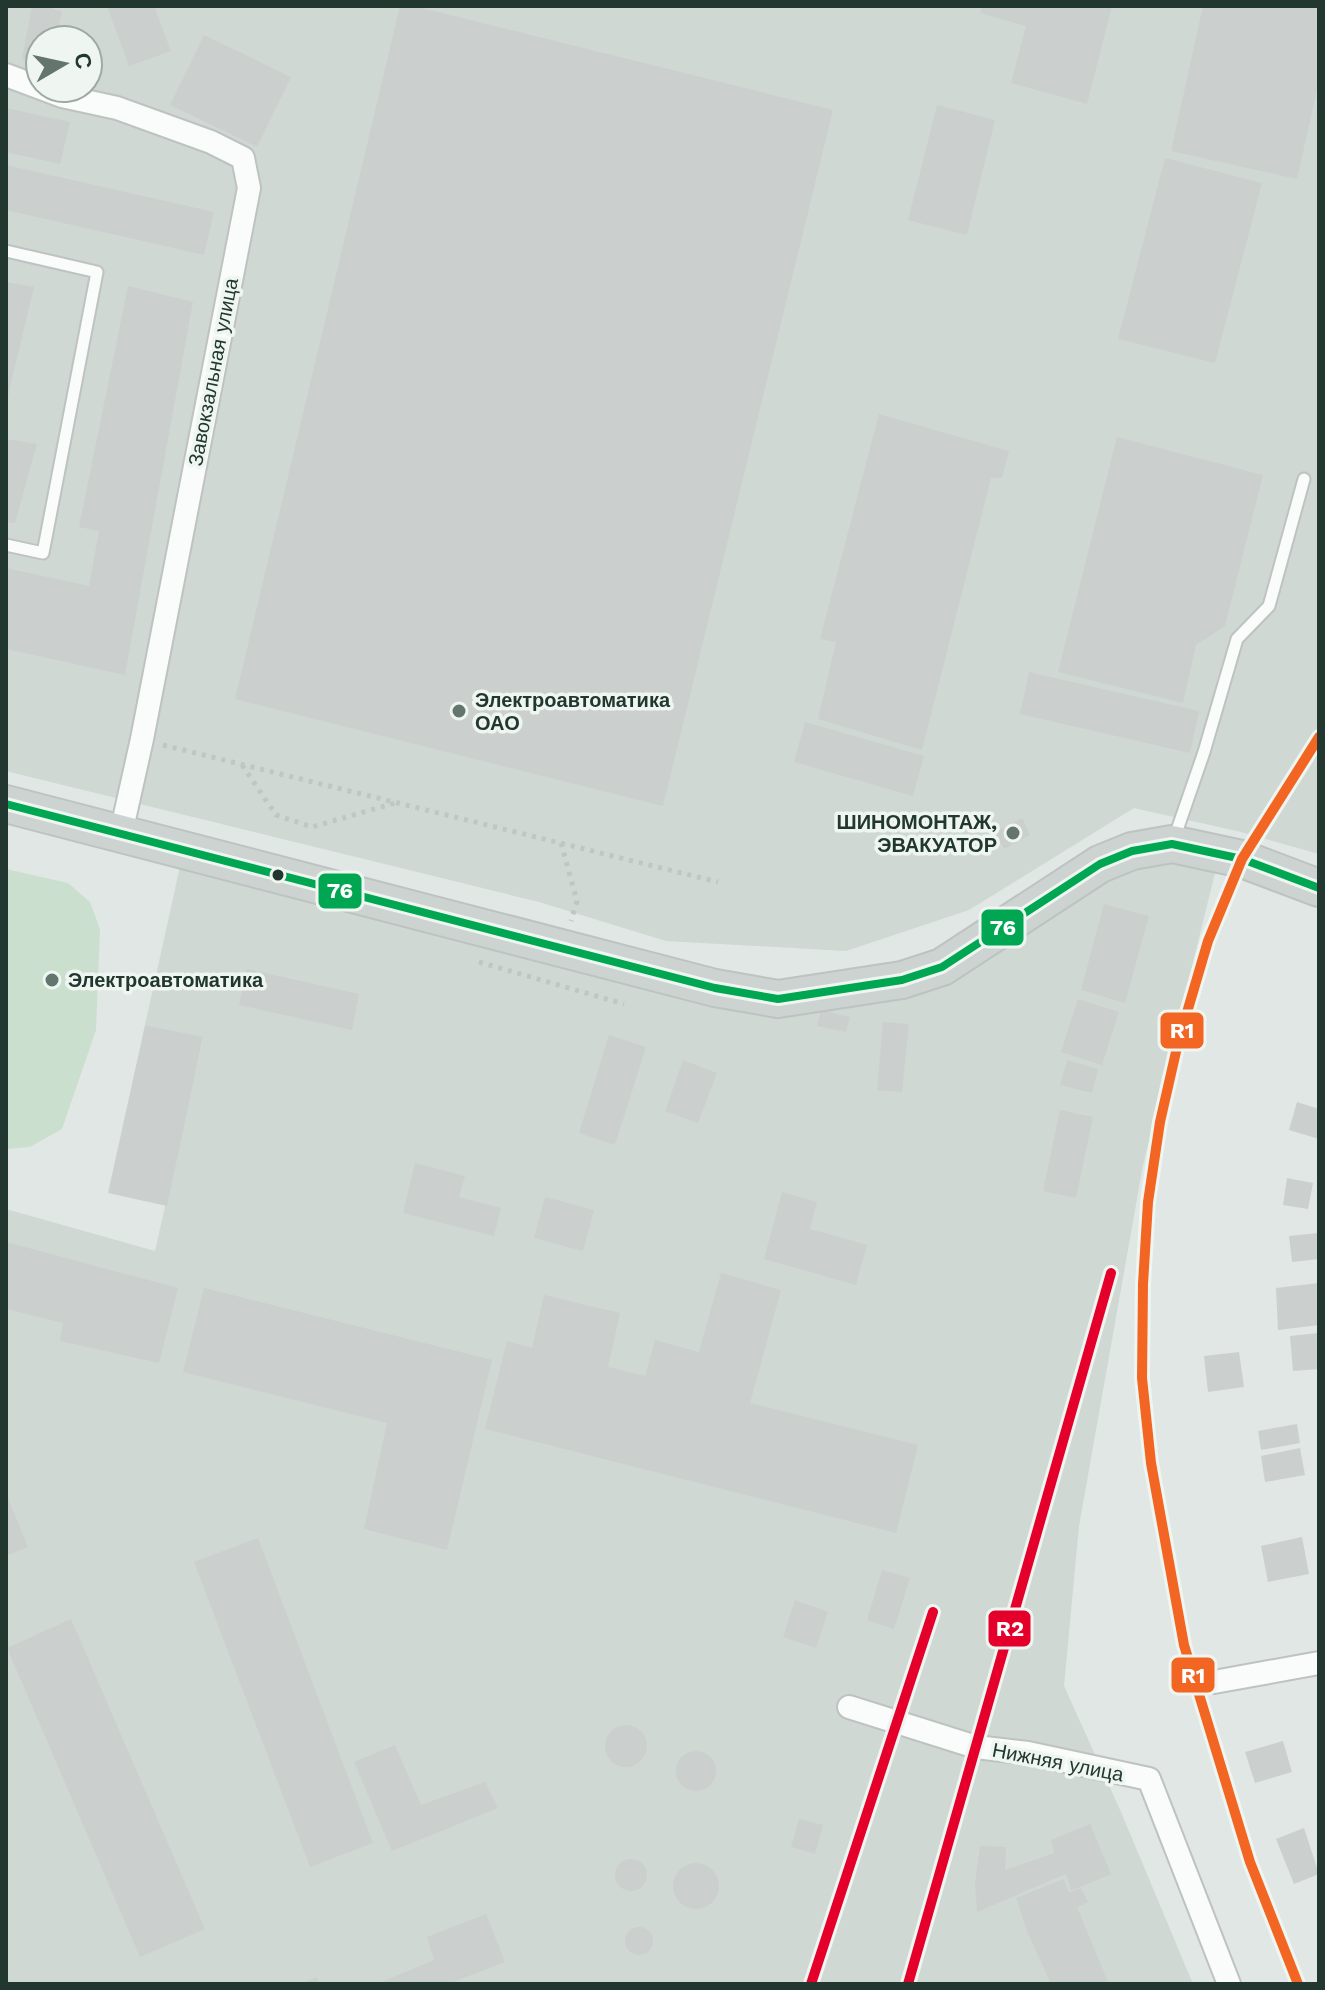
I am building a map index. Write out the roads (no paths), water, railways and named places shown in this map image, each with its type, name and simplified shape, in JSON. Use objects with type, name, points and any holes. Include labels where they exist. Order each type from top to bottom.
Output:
[{"type":"main road","points":[[6,804],[715,988],[778,999],[902,980],[942,967],[1100,864],[1132,851],[1172,844],[1242,859],[1319,888]]},
{"type":"street","name":"Завокзальная улица","points":[[6,75],[62,96],[117,108],[211,142],[243,158],[249,188],[121,833]]},
{"type":"street","points":[[1214,1682],[1319,1663]]},
{"type":"street","name":"Нижняя улица","points":[[849,1707],[976,1747],[1028,1753],[1149,1779],[1229,1984]]},
{"type":"lane","points":[[6,251],[97,272],[43,553],[6,545]]},
{"type":"lane","points":[[1172,844],[1204,752],[1237,639],[1269,606],[1304,479]]},
{"type":"place","name":"Электроавтоматика ОАО","points":[[459,711]]},
{"type":"place","name":"ШИНОМОНТАЖ, ЭВАКУАТОР","points":[[1013,833]]},
{"type":"place","name":"Электроавтоматика","points":[[52,980]]}]
